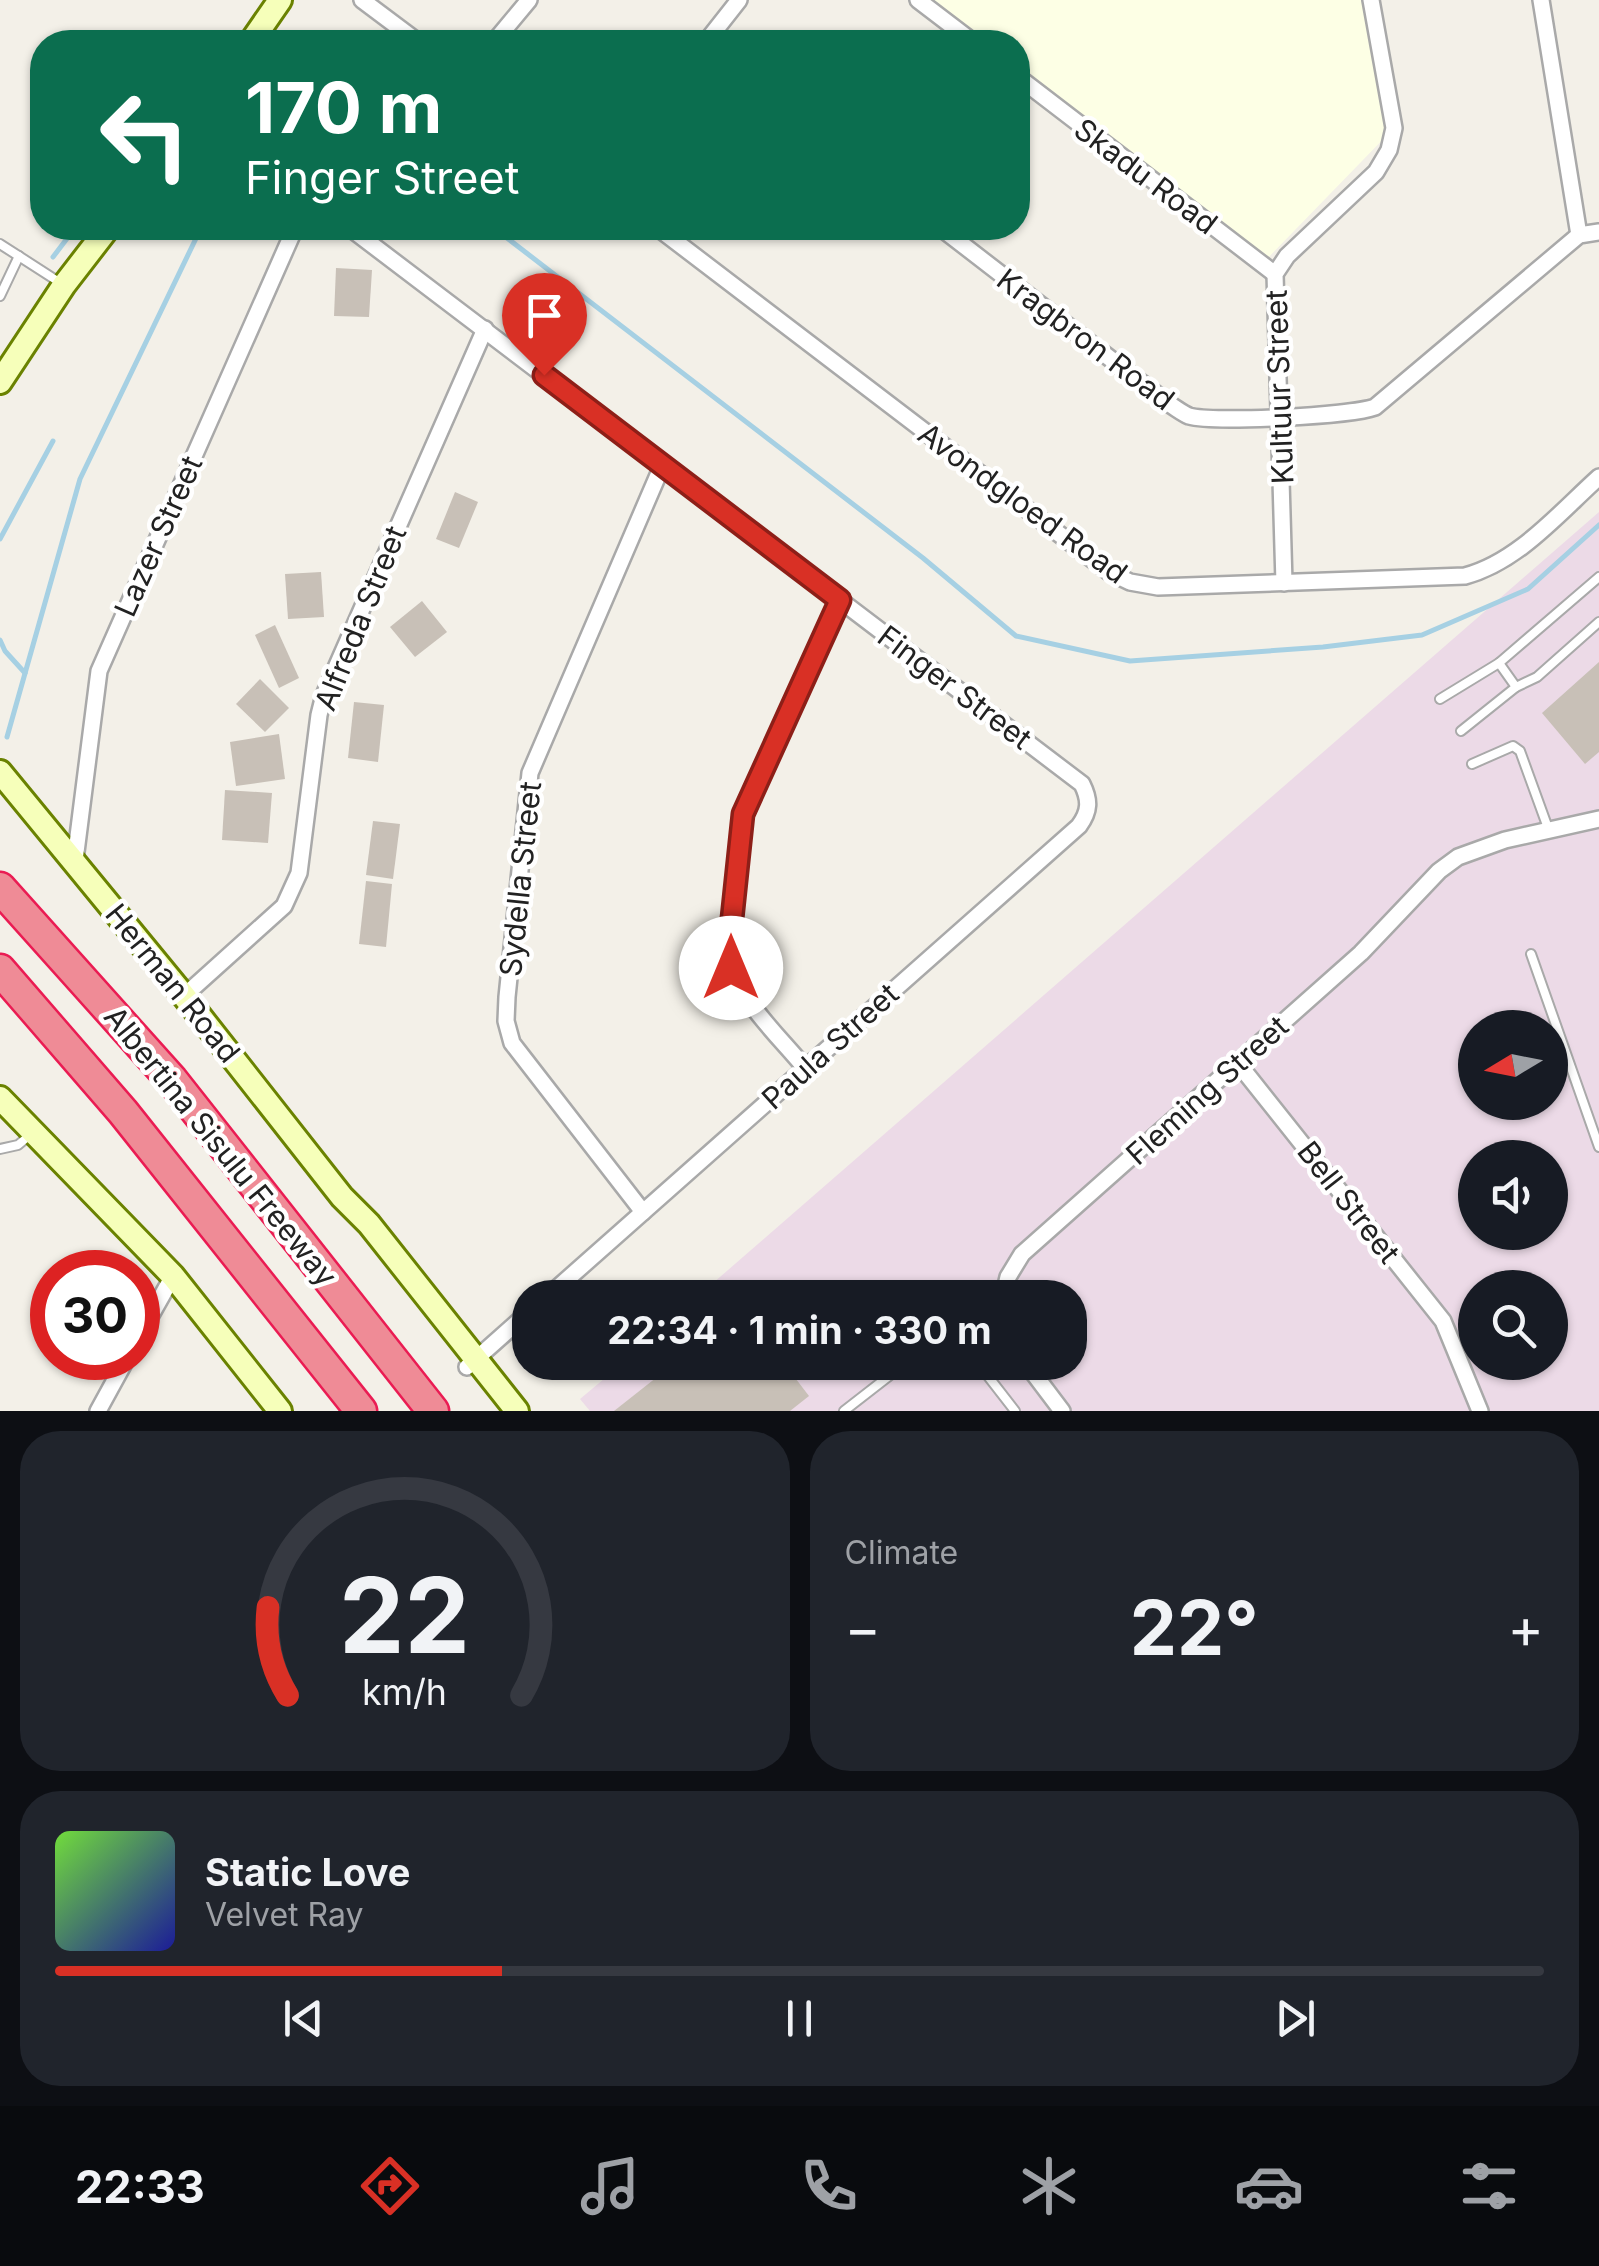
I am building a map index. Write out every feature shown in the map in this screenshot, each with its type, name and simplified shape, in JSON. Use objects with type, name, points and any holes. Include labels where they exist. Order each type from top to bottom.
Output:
[{"type":"highway","name":"Albertina Sisulu Freeway","points":[[0,888],[172,1080],[433,1411]]},
{"type":"highway","name":"Albertina Sisulu Freeway","points":[[0,970],[123,1112],[361,1411]]},
{"type":"main road","points":[[259,30],[280,0]]},
{"type":"main road","points":[[1,377],[99,240]]},
{"type":"main road","name":"Herman Road","points":[[0,772],[184,996],[342,1197],[361,1230],[516,1411]]},
{"type":"main road","points":[[0,1098],[173,1276],[280,1411]]},
{"type":"main road","name":"Herman Road","points":[[471,1363],[502,1411]]},
{"type":"street","points":[[362,0],[402,30]]},
{"type":"street","points":[[504,30],[529,0]]},
{"type":"street","points":[[715,30],[739,0]]},
{"type":"street","points":[[918,0],[957,30]]},
{"type":"street","name":"Kultuur Street","points":[[1284,582],[1276,274],[1287,256],[1376,172],[1389,150],[1394,128],[1371,0]]},
{"type":"street","points":[[1541,0],[1578,236]]},
{"type":"street","name":"Skadu Road","points":[[1030,86],[1276,274]]},
{"type":"street","name":"Kragbron Road","points":[[956,240],[1182,413],[1199,418],[1281,417],[1360,412],[1382,403],[1578,236],[1599,232]]},
{"type":"street","name":"Lazer Street","points":[[75,860],[99,671],[289,240]]},
{"type":"street","name":"Finger Street","points":[[366,240],[1082,784]]},
{"type":"street","name":"Avondgloed Road","points":[[674,240],[1109,572],[1130,582],[1158,588],[1442,579],[1474,574],[1494,566],[1529,540],[1599,477]]},
{"type":"street","name":"Alfreda Street","points":[[184,996],[284,906],[292,891],[299,873],[324,695],[485,329]]},
{"type":"street","name":"Sydella Street","points":[[643,1212],[516,1050],[508,1030],[507,997],[530,773],[662,466]]},
{"type":"street","points":[[805,1068],[741,990],[731,968],[729,947],[743,814],[840,600]]},
{"type":"street","name":"Paula Street","points":[[566,1280],[1079,826],[1088,806],[1082,784]]},
{"type":"street","name":"Fleming Street","points":[[1007,1280],[1022,1254],[1361,953],[1439,871],[1458,857],[1548,828],[1599,819]]},
{"type":"street","name":"Bell Street","points":[[1237,1062],[1443,1321],[1480,1411]]},
{"type":"street","points":[[160,1299],[173,1276]]},
{"type":"street","points":[[471,1363],[512,1327]]},
{"type":"street","points":[[98,1411],[115,1380]]},
{"type":"street","points":[[1038,1380],[1062,1411]]},
{"type":"lane","points":[[0,244],[64,285]]},
{"type":"lane","points":[[0,296],[20,256]]},
{"type":"lane","points":[[1440,699],[1500,663],[1599,577]]},
{"type":"lane","points":[[1460,731],[1516,687],[1537,676],[1599,622]]},
{"type":"lane","points":[[1500,663],[1516,687]]},
{"type":"lane","points":[[1472,764],[1513,746],[1520,751],[1548,828]]},
{"type":"lane","points":[[1531,954],[1599,1147]]},
{"type":"lane","points":[[0,1149],[18,1145],[33,1132]]},
{"type":"lane","points":[[844,1411],[884,1380]]},
{"type":"lane","points":[[991,1380],[1015,1411]]},
{"type":"shaded area","points":[[930,0],[1373,0],[1394,128],[1263,263],[1030,79],[1030,30],[968,30]]},
{"type":"shaded area","points":[[1599,512],[1599,1411],[590,1411],[580,1399],[603,1380],[1087,1380],[1087,1280],[717,1280]]},
{"type":"building","points":[[336,268],[372,270],[369,317],[334,316]]},
{"type":"building","points":[[455,492],[478,502],[459,548],[436,539]]},
{"type":"building","points":[[321,572],[324,617],[288,619],[285,574]]},
{"type":"building","points":[[422,601],[447,632],[415,657],[390,627]]},
{"type":"building","points":[[275,625],[299,678],[279,688],[255,635]]},
{"type":"building","points":[[1599,662],[1599,752],[1585,764],[1542,713]]},
{"type":"building","points":[[260,679],[289,708],[265,732],[236,704]]},
{"type":"building","points":[[354,702],[384,705],[378,762],[348,758]]},
{"type":"building","points":[[279,734],[285,779],[236,786],[230,742]]},
{"type":"building","points":[[225,790],[272,793],[268,843],[222,840]]},
{"type":"building","points":[[373,821],[400,824],[393,879],[366,875]]},
{"type":"building","points":[[366,881],[392,884],[386,947],[359,944]]},
{"type":"building","points":[[653,1380],[797,1380],[809,1396],[790,1411],[614,1411]]},
{"type":"waterway","points":[[53,257],[66,240]]},
{"type":"waterway","points":[[7,737],[80,479],[195,240]]},
{"type":"waterway","points":[[510,240],[923,558],[1016,636],[1130,661],[1323,647],[1422,635],[1528,589],[1599,525]]},
{"type":"waterway","points":[[0,539],[53,441]]},
{"type":"waterway","points":[[0,640],[25,673]]},
{"type":"route","points":[[544,375],[840,600],[743,814],[729,947],[731,968]]}]
